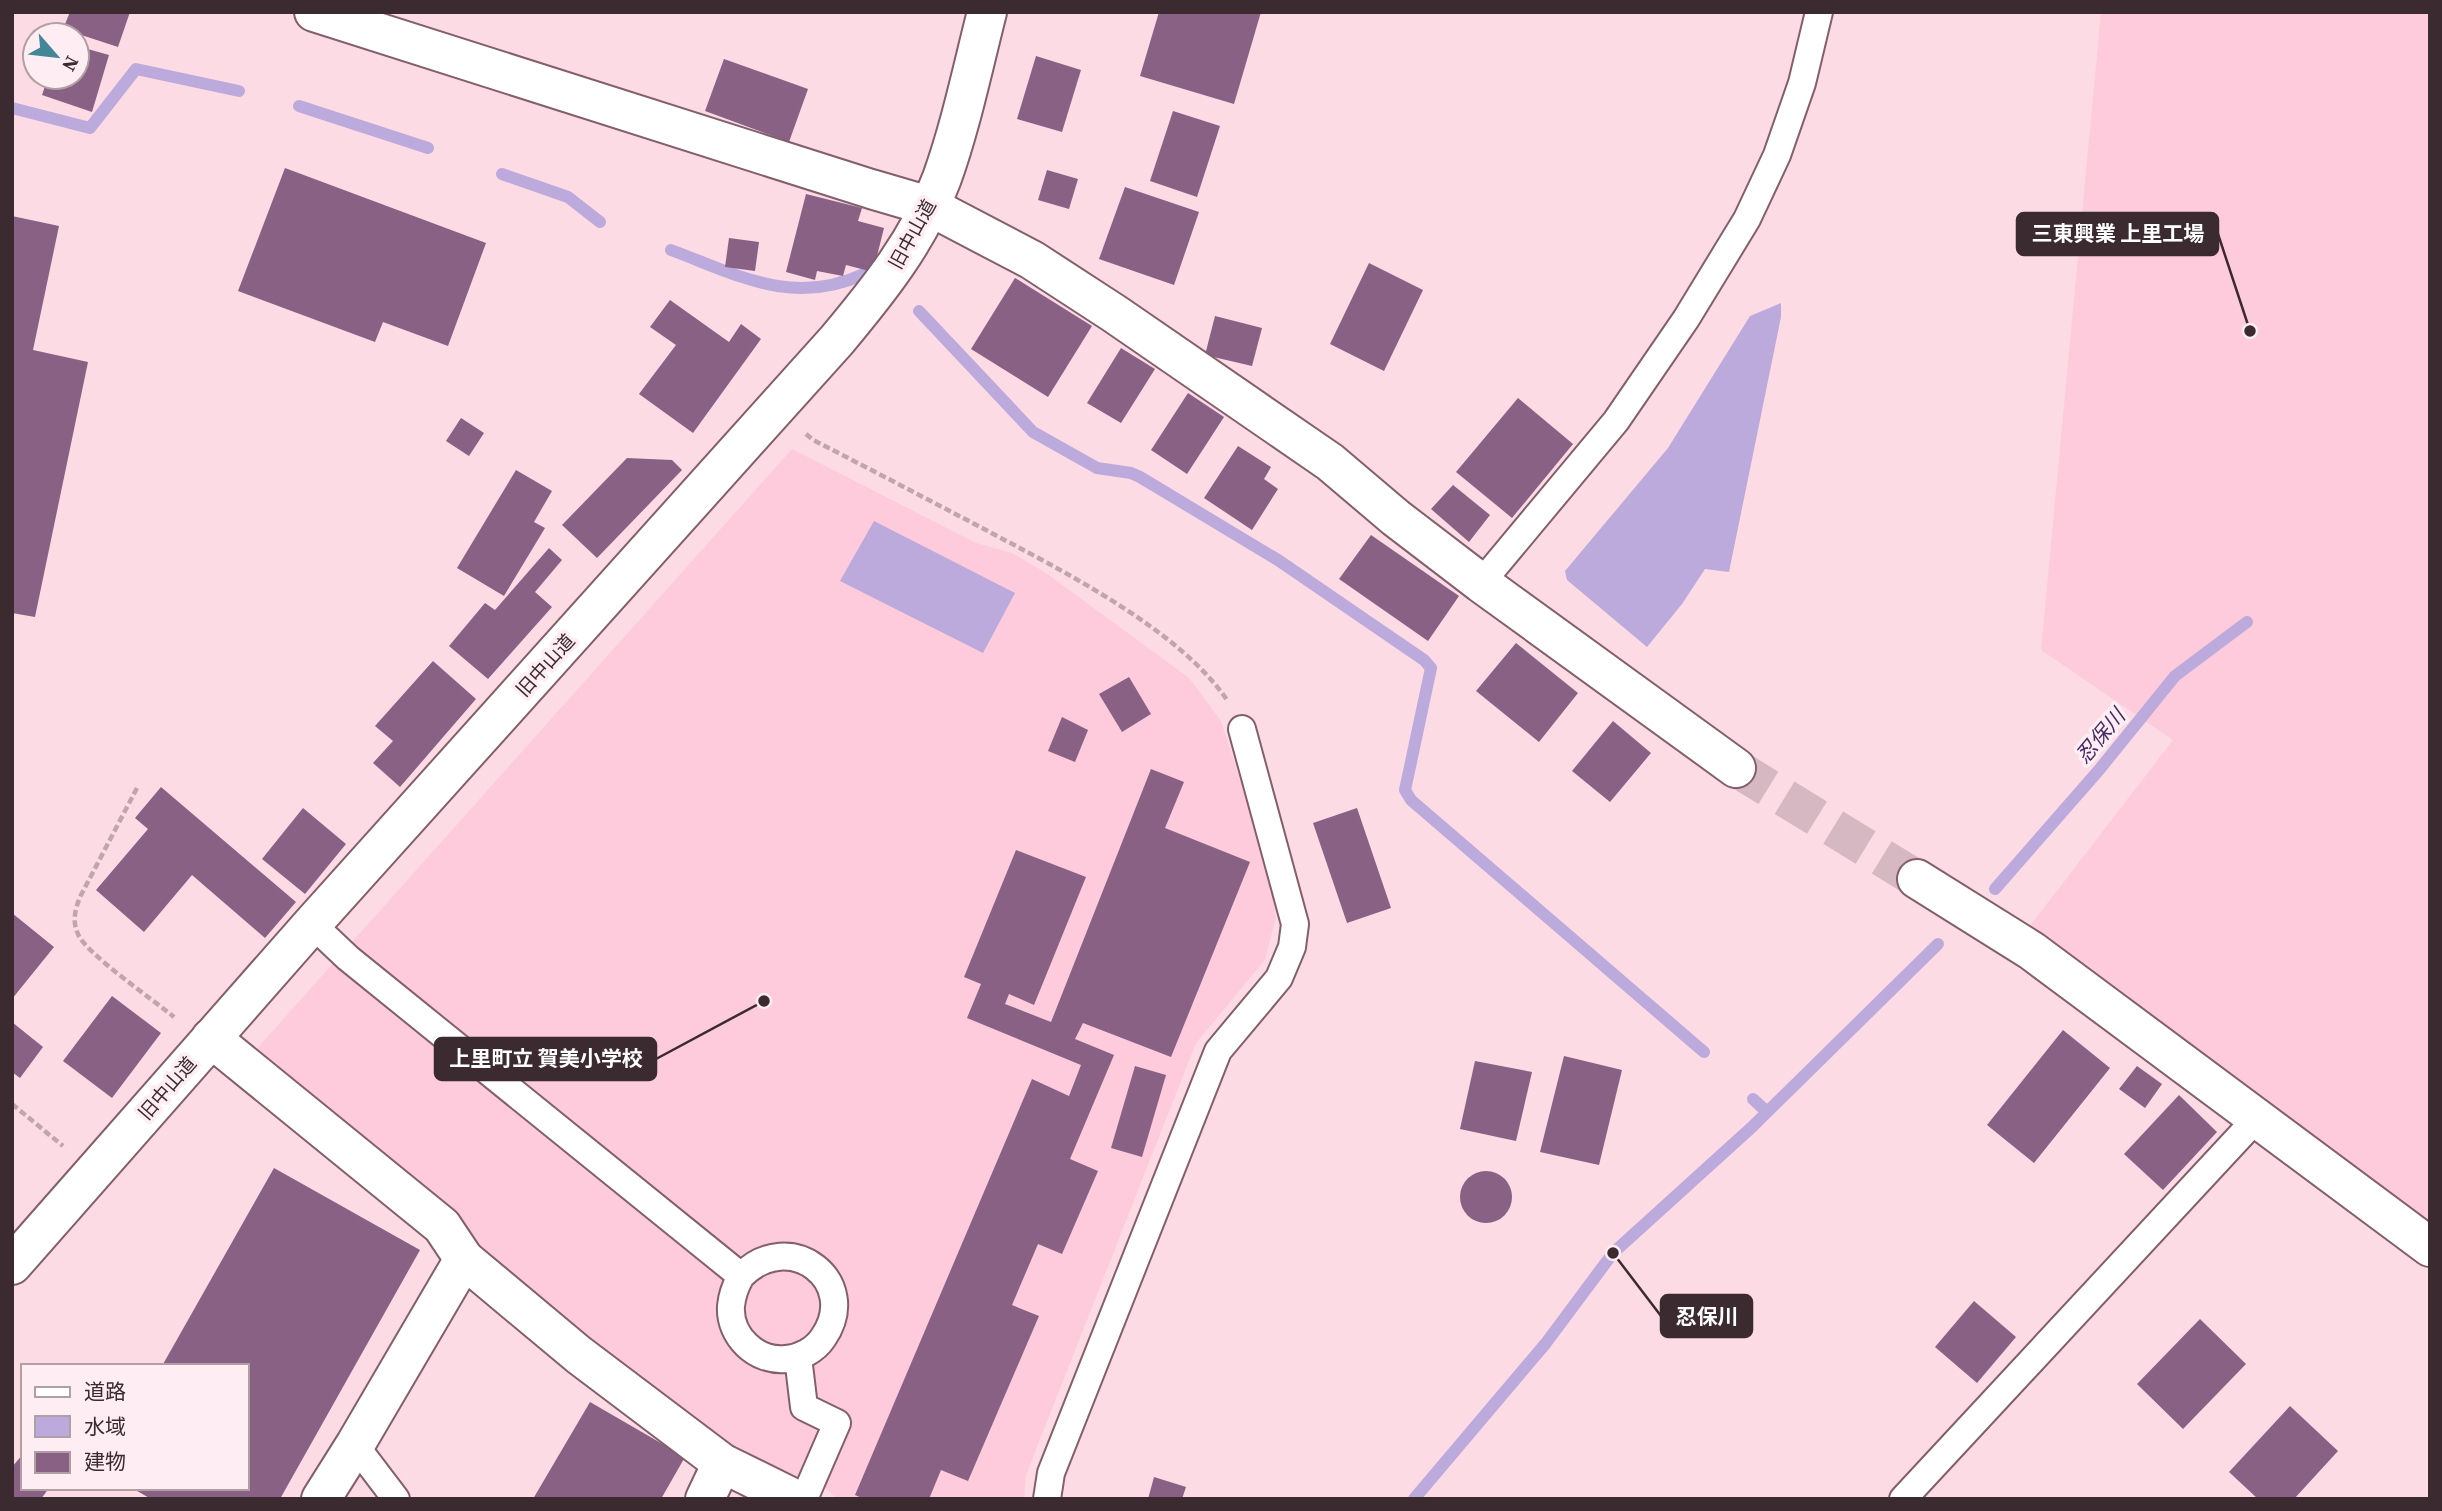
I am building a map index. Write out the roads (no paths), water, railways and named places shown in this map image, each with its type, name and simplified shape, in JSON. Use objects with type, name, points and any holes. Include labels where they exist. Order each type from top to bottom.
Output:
[{"type":"street","points":[[314,12],[871,190],[929,206],[1031,260],[1330,462],[1396,518],[1481,583],[1736,768]]},
{"type":"street","name":"旧中山道","points":[[12,1265],[211,1038],[838,341],[872,299],[894,269],[941,180],[987,12]]},
{"type":"street","points":[[1917,878],[2023,944],[2430,1247]]},
{"type":"street","points":[[211,1038],[442,1226],[464,1259],[579,1355],[722,1463],[795,1499]]},
{"type":"street","points":[[321,1499],[464,1259]]},
{"type":"street","points":[[705,1499],[722,1463]]},
{"type":"lane","points":[[1481,583],[1616,421],[1686,319],[1747,219],[1777,155],[1802,83],[1819,12]]},
{"type":"lane","points":[[1047,1499],[1051,1473],[1218,1051],[1279,978],[1292,947],[1295,924],[1238,721]]},
{"type":"lane","points":[[313,924],[341,953],[741,1276]]},
{"type":"lane","points":[[1903,1499],[2258,1118]]},
{"type":"lane","points":[[780,1255],[805,1260],[824,1276],[834,1300],[830,1328],[821,1342],[799,1356],[785,1359],[757,1353],[739,1336],[734,1327],[731,1304],[734,1289],[741,1276],[752,1265],[765,1258],[780,1255]]},
{"type":"lane","points":[[799,1356],[804,1407],[837,1423],[804,1499]]},
{"type":"lane","points":[[355,1446],[396,1499]]},
{"type":"water","points":[[1781,303],[1781,317],[1729,572],[1705,569],[1682,604],[1647,647],[1567,580],[1565,571],[1668,448],[1750,316]]},
{"type":"water","points":[[874,521],[1015,593],[983,653],[840,581]]},
{"type":"waterway","points":[[12,108],[90,128],[136,69],[239,91]]},
{"type":"waterway","points":[[299,106],[428,148]]},
{"type":"waterway","points":[[502,174],[568,197],[600,222]]},
{"type":"waterway","points":[[671,250],[743,277],[789,288],[813,288],[864,274]]},
{"type":"waterway","points":[[919,311],[1033,432],[1097,468],[1140,477],[1278,560],[1424,660],[1431,668],[1405,790],[1411,800],[1704,1052]]},
{"type":"waterway","name":"忍保川","points":[[1995,889],[2099,770],[2175,676],[2247,622]]},
{"type":"waterway","name":"忍保川","points":[[1414,1499],[1546,1343],[1613,1253],[1752,1127],[1938,944]]},
{"type":"waterway","points":[[1753,1099],[1767,1112]]},
{"type":"tunnel","points":[[1736,768],[1917,879]]},
{"type":"place","name":"三東興業 上里工場","points":[[2250,331]]},
{"type":"place","name":"上里町立 賀美小学校","points":[[764,1001]]},
{"type":"place","name":"忍保川","points":[[1613,1253]]}]
